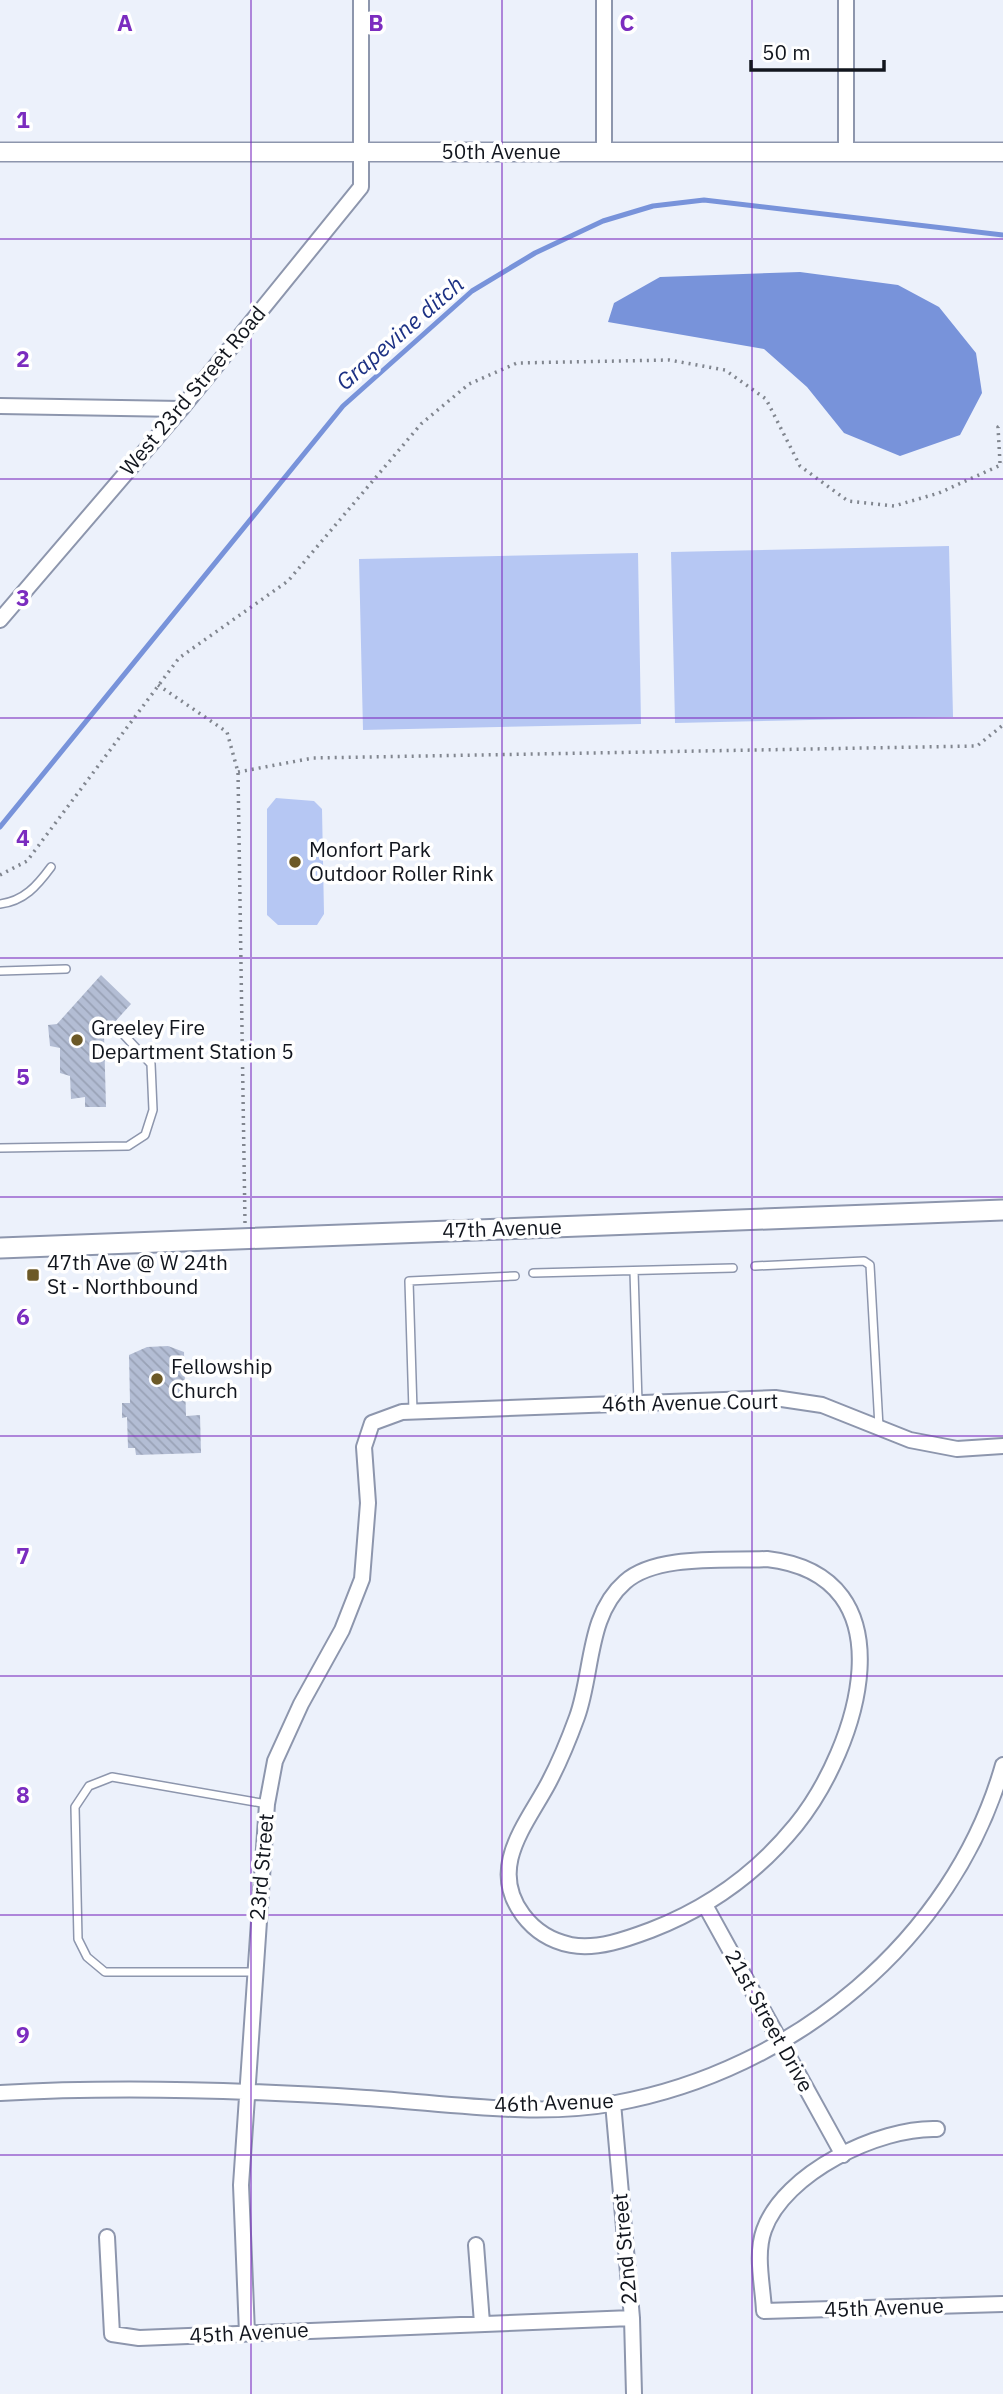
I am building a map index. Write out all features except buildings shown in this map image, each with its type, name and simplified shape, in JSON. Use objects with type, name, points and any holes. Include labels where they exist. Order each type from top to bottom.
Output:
[{"type":"main road","name":"47th Avenue","points":[[0,1248],[1003,1210]]},
{"type":"street","name":"West 23rd Street Road","points":[[0,620],[181,409],[361,187],[361,0]]},
{"type":"street","points":[[604,0],[604,152]]},
{"type":"street","points":[[846,0],[846,152]]},
{"type":"street","name":"50th Avenue","points":[[0,152],[1003,152]]},
{"type":"street","points":[[0,405],[181,409]]},
{"type":"street","name":"46th Avenue Court","points":[[372,1423],[402,1412],[775,1398],[822,1405],[910,1440],[957,1449],[1003,1446]]},
{"type":"street","name":"23rd Street","points":[[247,2333],[241,2185],[253,1972],[267,1804],[275,1761],[301,1704],[342,1630],[362,1579],[368,1503],[364,1447],[372,1423]]},
{"type":"street","points":[[767,1559],[789,1561],[831,1585],[851,1611],[861,1641],[862,1659],[853,1704],[837,1755],[797,1824],[742,1880],[705,1905],[675,1921],[632,1937],[596,1945],[561,1943],[545,1936],[518,1909],[508,1878],[509,1859],[515,1838],[565,1750],[580,1708],[598,1620],[617,1591],[643,1570],[657,1566],[767,1559]]},
{"type":"street","name":"46th Avenue","points":[[0,2093],[124,2089],[246,2091],[523,2108],[614,2103],[709,2078],[781,2043],[856,1989],[894,1952],[927,1914],[975,1835],[1002,1771]]},
{"type":"street","name":"21st Street Drive","points":[[705,1905],[843,2155]]},
{"type":"street","name":"22nd Street","points":[[614,2103],[632,2318],[634,2394]]},
{"type":"street","points":[[843,2155],[896,2132],[937,2129]]},
{"type":"street","name":"45th Avenue","points":[[843,2155],[798,2184],[773,2210],[762,2239],[764,2311],[1003,2304]]},
{"type":"street","name":"45th Avenue","points":[[107,2237],[112,2334],[139,2338],[632,2318]]},
{"type":"street","points":[[476,2245],[482,2323]]},
{"type":"lane","points":[[0,904],[22,898],[37,886],[51,867]]},
{"type":"lane","points":[[0,971],[66,969]]},
{"type":"lane","points":[[0,1148],[128,1146],[138,1142],[150,1124],[153,1110],[151,1064],[124,1035]]},
{"type":"lane","points":[[755,1266],[864,1261],[870,1265],[879,1428]]},
{"type":"lane","points":[[533,1273],[733,1268]]},
{"type":"lane","points":[[634,1271],[638,1403]]},
{"type":"lane","points":[[413,1412],[409,1282],[515,1276]]},
{"type":"lane","points":[[253,1972],[105,1972],[87,1957],[78,1939],[75,1807],[89,1786],[112,1777],[267,1804]]},
{"type":"path","points":[[0,875],[27,861],[179,658],[288,581],[421,424],[469,384],[517,363],[668,360],[725,370],[766,399],[800,466],[848,501],[894,506],[939,493],[1002,463],[998,427],[1003,424]]},
{"type":"path","points":[[158,685],[227,732],[238,772],[246,1239]]},
{"type":"path","points":[[238,772],[313,758],[977,746],[1003,724]]},
{"type":"shaded area","points":[[949,546],[953,717],[675,723],[671,552]]},
{"type":"shaded area","points":[[638,553],[641,724],[363,730],[359,559]]},
{"type":"shaded area","name":"Monfort Park Outdoor Roller Rink","points":[[276,798],[314,801],[322,809],[324,914],[317,925],[278,925],[267,915],[267,809]]},
{"type":"water","points":[[800,272],[898,285],[939,307],[976,353],[982,393],[960,435],[900,456],[844,433],[807,387],[764,349],[608,322],[614,303],[660,277]]},
{"type":"waterway","name":"Grapevine ditch","points":[[0,827],[343,406],[472,291],[535,253],[603,221],[653,206],[704,200],[1003,235]]},
{"type":"place","name":"Monfort Park Outdoor Roller Rink","points":[[295,862]]},
{"type":"place","name":"Greeley Fire Department Station 5","points":[[77,1040]]},
{"type":"place","name":"47th Ave @ W 24th St - Northbound","points":[[33,1275]]},
{"type":"place","name":"Fellowship Church","points":[[157,1379]]}]
